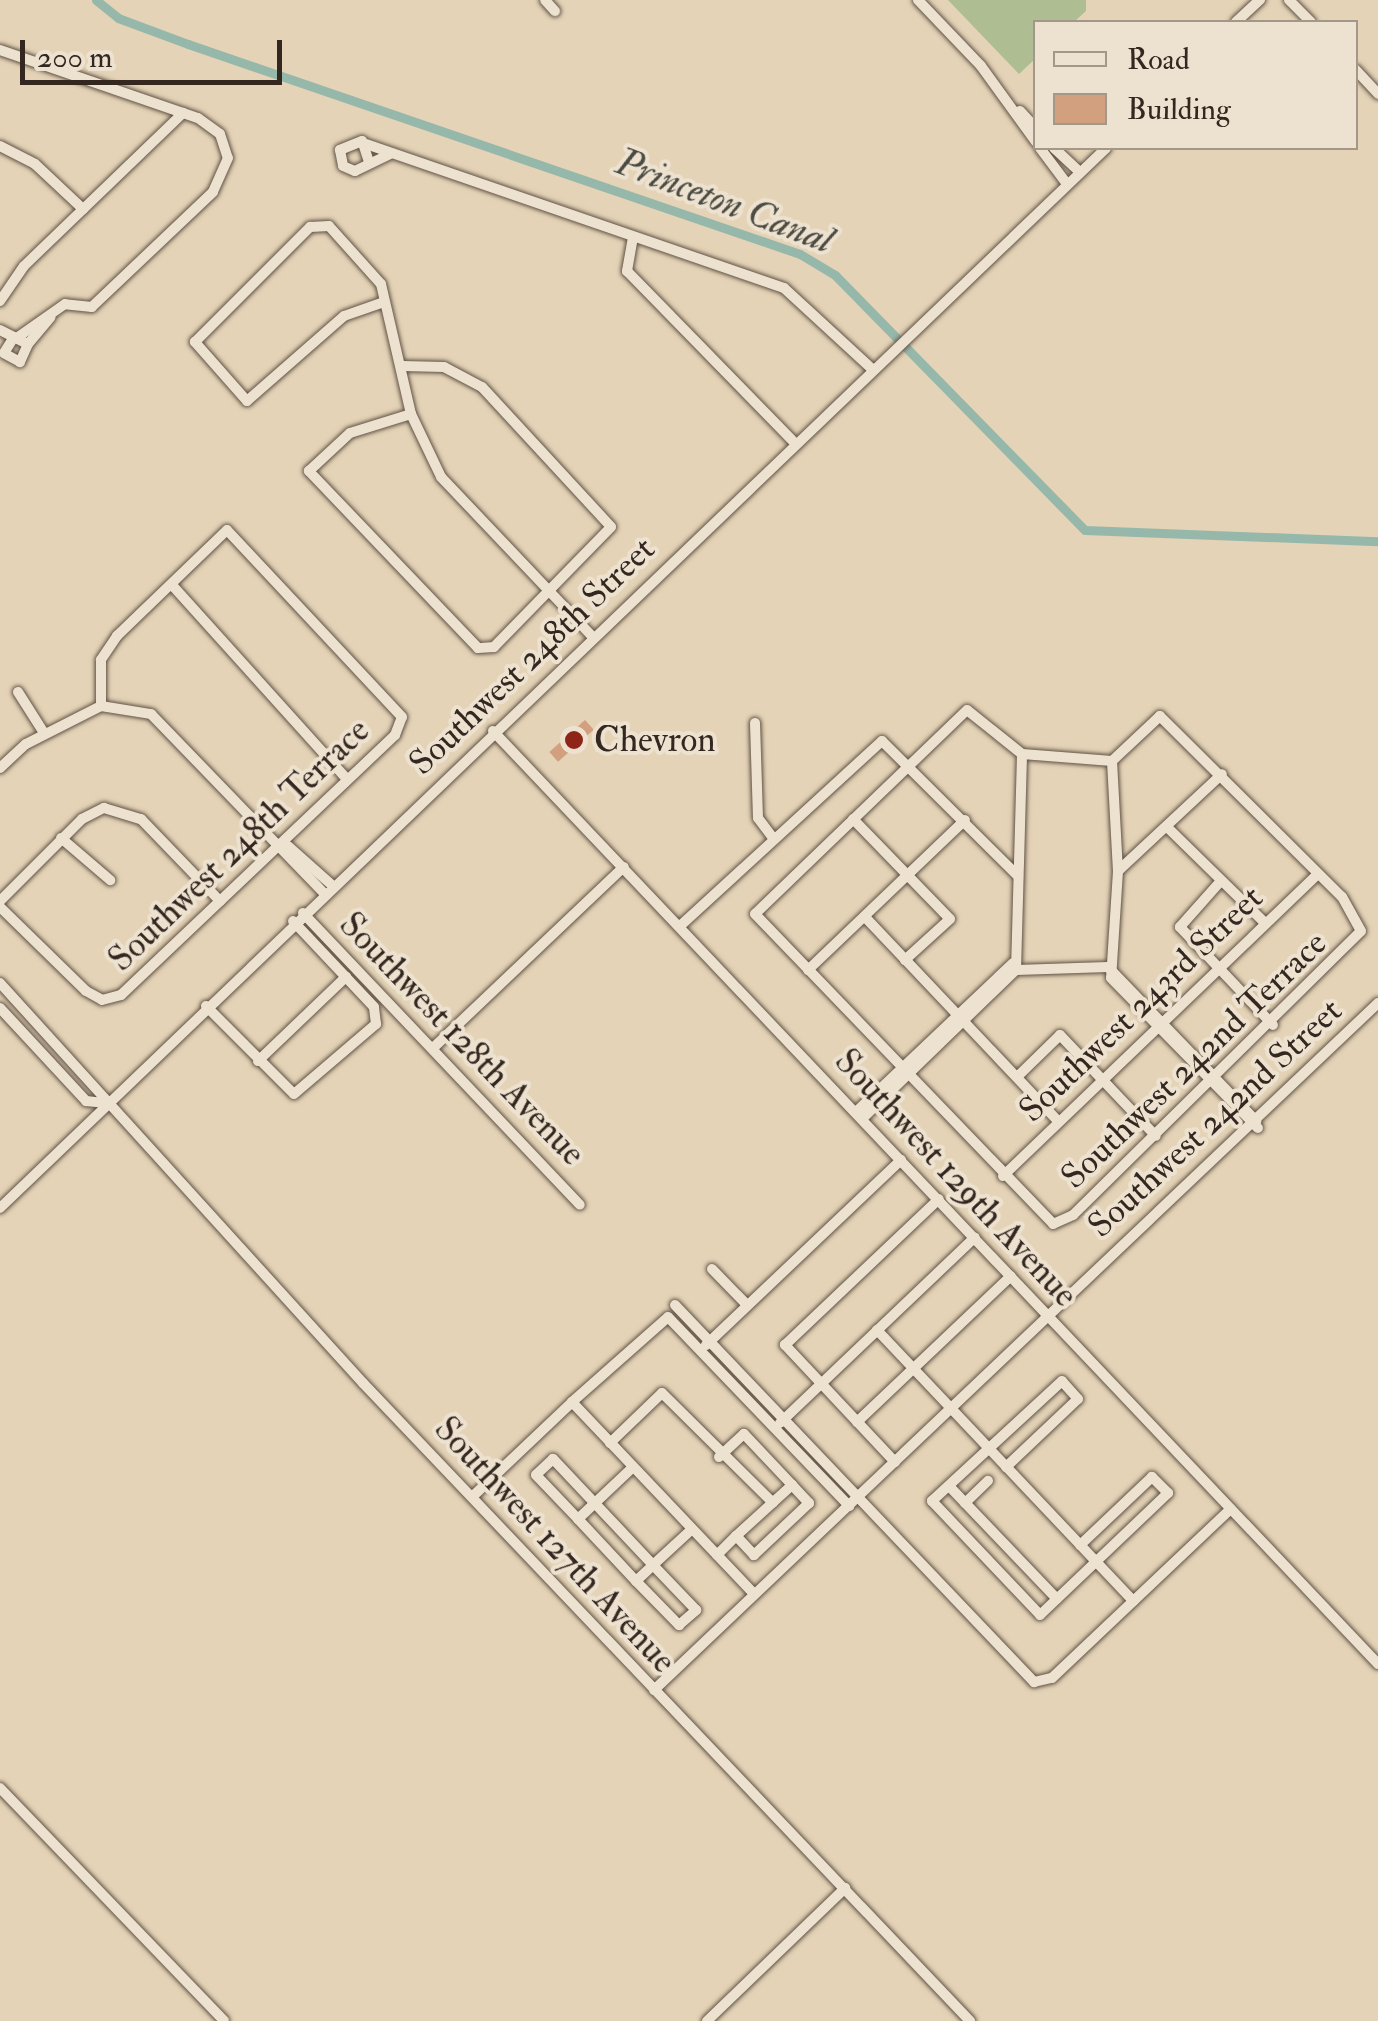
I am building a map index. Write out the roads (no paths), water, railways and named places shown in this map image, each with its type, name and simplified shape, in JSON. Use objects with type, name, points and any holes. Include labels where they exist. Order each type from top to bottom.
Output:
[{"type":"street","points":[[545,0],[555,11]]},
{"type":"street","points":[[918,0],[1033,125]]},
{"type":"street","points":[[1238,20],[1260,0]]},
{"type":"street","points":[[1290,0],[1309,20]]},
{"type":"street","points":[[0,50],[183,114],[223,138],[222,180],[92,307],[65,304],[8,342]]},
{"type":"street","points":[[1358,72],[1378,94]]},
{"type":"street","points":[[1004,96],[1033,138]]},
{"type":"street","points":[[0,301],[83,209],[183,114]]},
{"type":"street","points":[[390,154],[350,170],[340,158],[345,143],[366,144],[800,296],[872,369]]},
{"type":"street","points":[[366,144],[369,162]]},
{"type":"street","points":[[0,146],[47,174],[83,209]]},
{"type":"street","points":[[1042,150],[1067,184]]},
{"type":"street","points":[[1056,150],[1080,172]]},
{"type":"street","name":"Southwest 248th Street","points":[[0,1208],[104,1102],[1104,150]]},
{"type":"street","points":[[384,302],[344,316],[247,401],[194,342],[318,225],[329,226],[375,277],[384,302],[403,366],[411,414],[441,477],[592,636]]},
{"type":"street","points":[[633,237],[628,271],[795,443]]},
{"type":"street","points":[[8,342],[16,362]]},
{"type":"street","points":[[0,367],[27,357],[8,342]]},
{"type":"street","points":[[403,366],[444,367],[482,387],[611,527],[550,593],[484,649],[309,471],[350,434],[411,414]]},
{"type":"street","name":"Southwest 248th Terrace","points":[[0,904],[102,1000],[121,995],[395,734],[402,717],[228,530],[173,586]]},
{"type":"street","points":[[101,706],[101,660],[173,586],[346,778]]},
{"type":"street","points":[[18,692],[44,733]]},
{"type":"street","points":[[0,768],[44,733],[101,706],[151,714],[169,726],[328,889]]},
{"type":"street","points":[[1003,1176],[755,914],[853,819],[968,710],[1022,754],[1112,760],[1160,716],[1318,874]]},
{"type":"street","points":[[756,723],[758,818],[772,838]]},
{"type":"street","name":"Southwest 129th Avenue","points":[[494,731],[1378,1664]]},
{"type":"street","points":[[680,926],[772,838],[882,742],[911,764],[1018,876]]},
{"type":"street","points":[[1015,967],[1022,754]]},
{"type":"street","points":[[1108,967],[1118,871],[1112,760]]},
{"type":"street","points":[[1118,871],[1222,774]]},
{"type":"street","points":[[0,904],[61,838],[104,808],[122,809],[220,901]]},
{"type":"street","points":[[853,819],[950,918],[905,960]]},
{"type":"street","points":[[808,970],[965,820]]},
{"type":"street","points":[[1167,826],[1220,883],[1265,923]]},
{"type":"street","points":[[61,838],[110,880]]},
{"type":"street","points":[[433,1048],[624,867]]},
{"type":"street","name":"Southwest 243rd Street","points":[[1003,1176],[1318,874]]},
{"type":"street","name":"Southwest 242nd Terrace","points":[[1003,1176],[1058,1224],[1273,1025],[1362,931],[1318,874]]},
{"type":"street","points":[[1220,883],[1180,924],[1273,1025]]},
{"type":"street","name":"Southwest 128th Avenue","points":[[303,912],[580,1205]]},
{"type":"street","points":[[865,917],[1058,1121]]},
{"type":"street","points":[[206,1006],[258,1061],[297,1094],[379,1016],[293,921]]},
{"type":"street","points":[[859,1116],[1015,967],[1108,967],[1252,1120]]},
{"type":"street","points":[[258,1061],[346,977]]},
{"type":"street","name":"Southwest 127th Avenue","points":[[0,984],[104,1102],[472,1497],[970,2021]]},
{"type":"street","name":"Southwest 242nd Street","points":[[654,1690],[1378,1003]]},
{"type":"street","name":"Southwest 127th Avenue","points":[[0,1008],[86,1101],[104,1102]]},
{"type":"street","points":[[1017,1077],[1060,1035],[1156,1136]]},
{"type":"street","points":[[700,1350],[901,1160]]},
{"type":"street","points":[[896,1462],[785,1346],[939,1200]]},
{"type":"street","points":[[779,1424],[975,1238]]},
{"type":"street","points":[[712,1269],[747,1305]]},
{"type":"street","points":[[857,1422],[1011,1276]]},
{"type":"street","points":[[675,1305],[779,1424]]},
{"type":"street","points":[[472,1497],[662,1317],[779,1424],[1034,1682],[1052,1678],[1231,1508]]},
{"type":"street","points":[[876,1330],[1133,1601]]},
{"type":"street","points":[[1006,1467],[1078,1398],[1062,1382],[932,1502],[1040,1615],[1168,1493],[1152,1477],[1080,1545]]},
{"type":"street","points":[[610,1442],[662,1394],[719,1457],[773,1503]]},
{"type":"street","points":[[572,1402],[754,1594]]},
{"type":"street","points":[[719,1457],[744,1434],[809,1503],[754,1555],[736,1536]]},
{"type":"street","points":[[553,1459],[696,1610],[679,1626],[578,1519],[536,1475],[553,1459]]},
{"type":"street","points":[[578,1519],[634,1467]]},
{"type":"street","points":[[966,1503],[988,1481]]},
{"type":"street","points":[[717,1555],[792,1485]]},
{"type":"street","points":[[949,1486],[1056,1599]]},
{"type":"street","points":[[636,1581],[692,1529]]},
{"type":"street","points":[[0,1788],[224,2021]]},
{"type":"street","points":[[708,2021],[846,1888]]},
{"type":"waterway","name":"Princeton Canal","points":[[96,0],[118,18],[188,44],[800,254],[835,275],[1085,530],[1378,541]]},
{"type":"place","name":"Chevron","points":[[574,740]]}]
